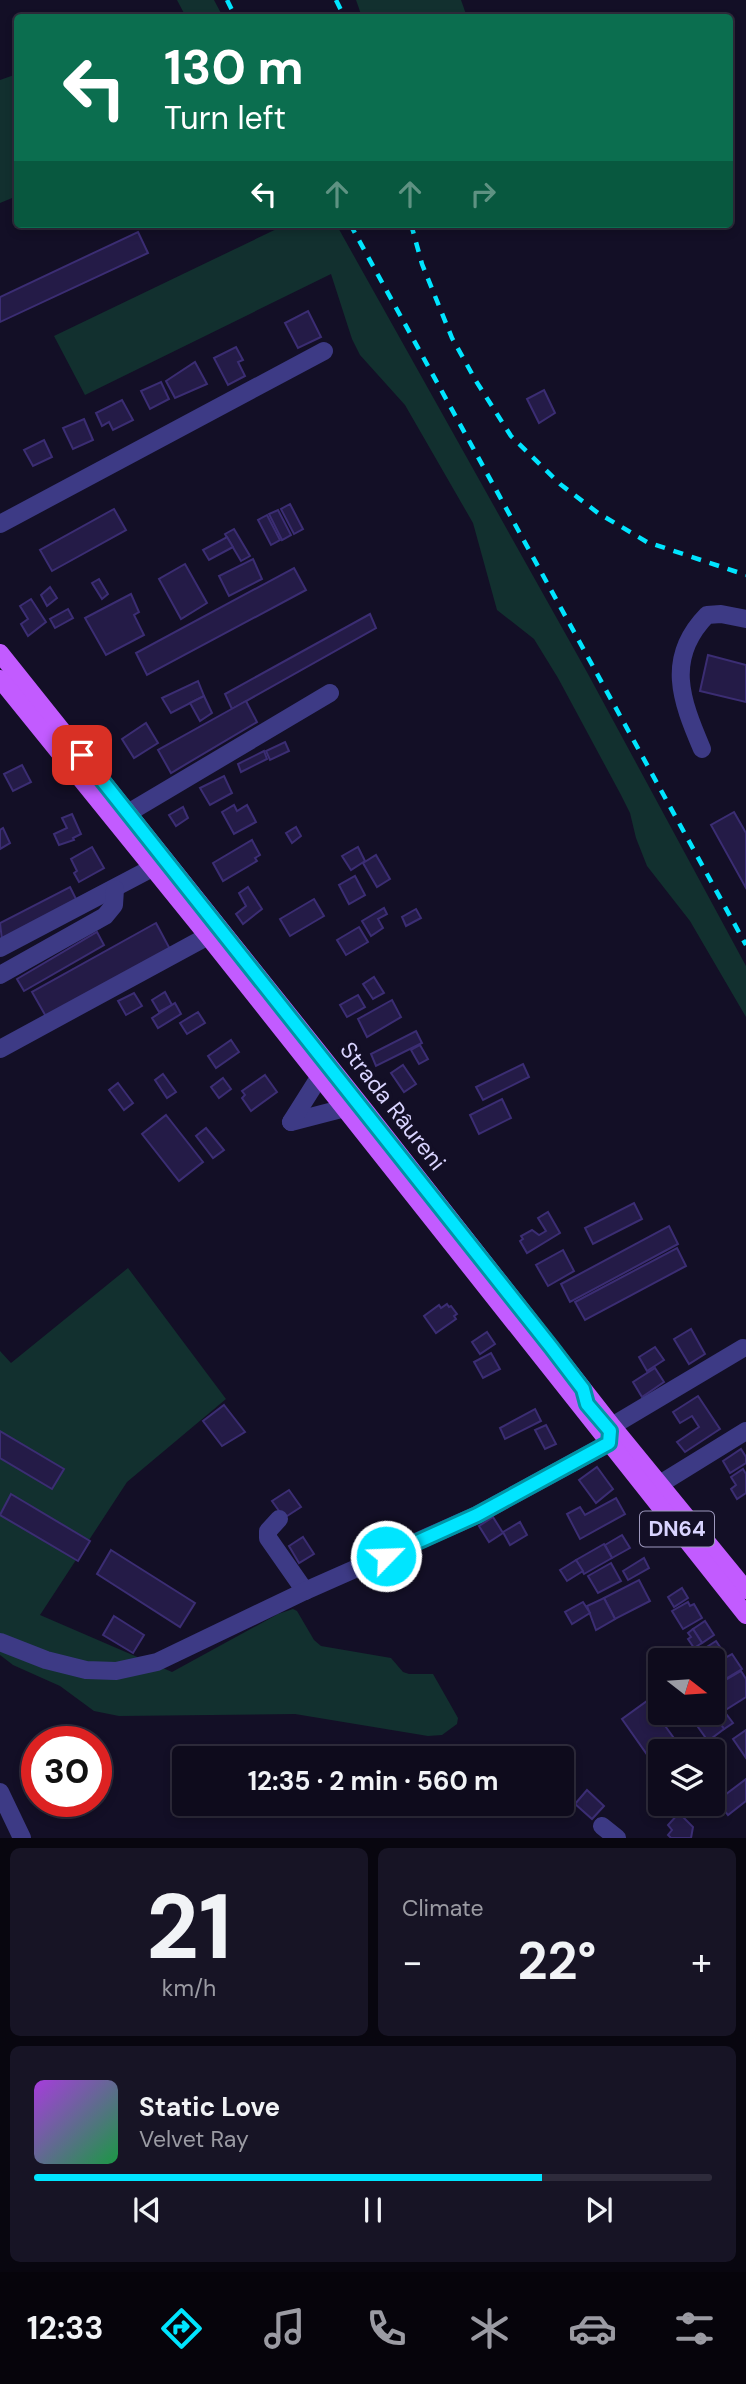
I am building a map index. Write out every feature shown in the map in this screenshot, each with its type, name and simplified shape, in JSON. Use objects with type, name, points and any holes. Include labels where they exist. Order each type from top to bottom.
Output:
[{"type":"main road","name":"Strada Râureni","points":[[0,653],[583,1389]]},
{"type":"main road","name":"Strada Râureni","points":[[0,678],[610,1434],[746,1615]]},
{"type":"main road","name":"DN64","points":[[656,1479],[746,1590]]},
{"type":"street","points":[[0,524],[324,351]]},
{"type":"street","points":[[702,749],[691,724],[679,680],[684,647],[696,626],[707,615],[721,614],[746,619]]},
{"type":"street","points":[[128,813],[331,693]]},
{"type":"street","points":[[0,948],[154,867]]},
{"type":"street","points":[[0,975],[105,916],[114,905],[115,889]]},
{"type":"street","points":[[0,1049],[208,936]]},
{"type":"street","points":[[320,1076],[291,1122],[345,1108]]},
{"type":"street","points":[[0,1642],[86,1671],[116,1671],[158,1662],[306,1591],[477,1515],[610,1434],[743,1348]]},
{"type":"street","points":[[583,1389],[587,1404],[617,1443],[643,1473],[656,1479],[746,1431]]},
{"type":"street","points":[[279,1519],[268,1531],[268,1538],[306,1591]]},
{"type":"street","points":[[0,1791],[22,1838]]},
{"type":"street","points":[[602,1826],[617,1838]]},
{"type":"green space","points":[[177,0],[214,0],[221,14],[184,14]]},
{"type":"green space","points":[[356,0],[461,0],[466,14],[361,14]]},
{"type":"green space","points":[[14,75],[14,197],[0,203],[0,80]]},
{"type":"green space","points":[[279,228],[338,228],[588,674],[746,966],[746,1017],[690,921],[647,866],[630,813],[558,678],[534,639],[497,610],[473,523],[405,405],[360,355],[352,339],[331,274],[85,395],[54,336]]},
{"type":"green space","points":[[128,1268],[226,1399],[127,1482],[40,1615],[172,1672],[278,1614],[293,1609],[321,1646],[391,1658],[403,1672],[409,1674],[433,1674],[458,1718],[457,1724],[442,1735],[428,1736],[295,1714],[119,1716],[94,1711],[60,1686],[13,1665],[0,1655],[0,1351],[11,1363]]},
{"type":"building","points":[[138,232],[148,253],[0,322],[0,297]]},
{"type":"building","points":[[308,311],[321,337],[298,348],[285,323]]},
{"type":"building","points":[[236,347],[243,360],[238,362],[245,376],[228,385],[214,358]]},
{"type":"building","points":[[195,362],[207,384],[175,398],[166,381]]},
{"type":"building","points":[[161,382],[169,399],[150,409],[141,391]]},
{"type":"building","points":[[544,390],[555,413],[539,423],[527,399]]},
{"type":"building","points":[[122,400],[133,420],[113,430],[109,422],[102,426],[96,413]]},
{"type":"building","points":[[84,419],[93,440],[73,449],[63,428]]},
{"type":"building","points":[[44,440],[52,457],[33,466],[24,450]]},
{"type":"building","points":[[290,504],[303,529],[294,534],[281,509]]},
{"type":"building","points":[[114,509],[126,530],[52,571],[40,550]]},
{"type":"building","points":[[278,510],[291,535],[282,540],[269,514]]},
{"type":"building","points":[[267,515],[280,540],[271,545],[258,520]]},
{"type":"building","points":[[234,529],[250,556],[241,561],[225,534]]},
{"type":"building","points":[[227,537],[233,547],[209,560],[203,550]]},
{"type":"building","points":[[253,559],[262,579],[229,596],[219,576]]},
{"type":"building","points":[[185,564],[207,603],[181,619],[159,579]]},
{"type":"building","points":[[294,568],[306,590],[147,675],[136,653]]},
{"type":"building","points":[[99,579],[108,594],[102,599],[92,583]]},
{"type":"building","points":[[50,587],[57,598],[47,606],[41,595]]},
{"type":"building","points":[[131,594],[139,612],[134,615],[144,635],[106,655],[85,618]]},
{"type":"building","points":[[31,599],[46,622],[28,636],[21,624],[28,619],[20,606]]},
{"type":"building","points":[[68,609],[73,618],[55,628],[50,619]]},
{"type":"building","points":[[370,614],[376,628],[232,709],[225,694]]},
{"type":"building","points":[[708,655],[746,665],[746,702],[700,691]]},
{"type":"building","points":[[198,681],[204,696],[171,713],[162,698]]},
{"type":"building","points":[[204,696],[212,713],[200,721],[190,703]]},
{"type":"building","points":[[246,701],[257,722],[171,773],[158,750]]},
{"type":"building","points":[[146,723],[158,743],[134,758],[122,739]]},
{"type":"building","points":[[285,742],[289,751],[270,760],[266,751]]},
{"type":"building","points":[[264,751],[267,759],[241,772],[238,764]]},
{"type":"building","points":[[22,765],[31,782],[13,791],[4,774]]},
{"type":"building","points":[[224,776],[232,793],[210,805],[200,788]]},
{"type":"building","points":[[234,805],[237,811],[247,805],[256,822],[234,834],[222,812]]},
{"type":"building","points":[[183,807],[188,818],[176,826],[169,815]]},
{"type":"building","points":[[734,812],[746,833],[746,888],[711,825]]},
{"type":"building","points":[[72,814],[81,834],[73,838],[74,840],[59,845],[54,834],[67,828],[62,818]]},
{"type":"building","points":[[296,827],[301,836],[292,843],[286,833]]},
{"type":"building","points":[[3,828],[10,843],[0,849],[0,830]]},
{"type":"building","points":[[252,840],[260,855],[255,858],[257,861],[223,881],[213,863]]},
{"type":"building","points":[[92,847],[104,868],[79,882],[71,859]]},
{"type":"building","points":[[358,847],[365,861],[351,870],[342,856]]},
{"type":"building","points":[[376,855],[390,879],[377,887],[363,863]]},
{"type":"building","points":[[355,876],[365,895],[349,904],[339,885]]},
{"type":"building","points":[[70,887],[77,901],[2,940],[0,923]]},
{"type":"building","points":[[248,887],[262,909],[243,924],[236,914],[246,906],[239,893]]},
{"type":"building","points":[[314,899],[324,916],[290,936],[280,919]]},
{"type":"building","points":[[384,908],[387,914],[378,919],[383,928],[371,936],[362,921]]},
{"type":"building","points":[[416,909],[421,918],[406,926],[402,917]]},
{"type":"building","points":[[156,923],[171,951],[48,1020],[32,992]]},
{"type":"building","points":[[359,927],[368,942],[346,955],[337,940]]},
{"type":"building","points":[[97,932],[104,945],[24,991],[17,979]]},
{"type":"building","points":[[374,977],[384,993],[373,999],[363,984]]},
{"type":"building","points":[[165,992],[172,1005],[159,1012],[152,1000]]},
{"type":"building","points":[[134,993],[142,1006],[126,1015],[118,1001]]},
{"type":"building","points":[[358,995],[365,1007],[347,1017],[340,1005]]},
{"type":"building","points":[[392,1000],[401,1017],[367,1037],[358,1019]]},
{"type":"building","points":[[175,1003],[181,1014],[158,1028],[152,1018]]},
{"type":"building","points":[[198,1012],[205,1023],[187,1034],[180,1023]]},
{"type":"building","points":[[416,1031],[422,1043],[376,1066],[371,1054]]},
{"type":"building","points":[[231,1040],[239,1052],[216,1068],[208,1056]]},
{"type":"building","points":[[420,1045],[428,1059],[419,1064],[411,1050]]},
{"type":"building","points":[[523,1064],[529,1077],[483,1100],[476,1087]]},
{"type":"building","points":[[403,1065],[416,1084],[404,1092],[391,1073]]},
{"type":"building","points":[[163,1074],[176,1092],[167,1098],[155,1080]]},
{"type":"building","points":[[265,1075],[277,1092],[251,1111],[242,1098],[245,1095],[242,1091]]},
{"type":"building","points":[[223,1078],[231,1089],[219,1098],[211,1087]]},
{"type":"building","points":[[118,1083],[133,1103],[124,1110],[109,1090]]},
{"type":"building","points":[[502,1099],[511,1118],[479,1134],[470,1115]]},
{"type":"building","points":[[166,1115],[203,1162],[179,1181],[142,1134]]},
{"type":"building","points":[[206,1128],[224,1150],[213,1158],[196,1136]]},
{"type":"building","points":[[634,1203],[642,1219],[593,1244],[585,1228]]},
{"type":"building","points":[[548,1212],[560,1233],[527,1253],[520,1241],[523,1239],[521,1236],[532,1230],[539,1235],[546,1231],[538,1218]]},
{"type":"building","points":[[669,1226],[678,1244],[570,1302],[561,1284]]},
{"type":"building","points":[[677,1248],[686,1266],[585,1320],[575,1302]]},
{"type":"building","points":[[563,1250],[574,1271],[548,1286],[536,1265]]},
{"type":"building","points":[[447,1304],[457,1314],[454,1316],[456,1319],[436,1333],[424,1316],[439,1305],[441,1308]]},
{"type":"building","points":[[691,1329],[705,1354],[689,1364],[674,1339]]},
{"type":"building","points":[[487,1332],[495,1344],[480,1354],[472,1342]]},
{"type":"building","points":[[655,1347],[664,1360],[647,1371],[639,1357]]},
{"type":"building","points":[[491,1353],[500,1369],[483,1378],[474,1362]]},
{"type":"building","points":[[655,1368],[664,1382],[642,1397],[633,1382]]},
{"type":"building","points":[[698,1396],[720,1429],[685,1452],[677,1442],[699,1427],[692,1416],[680,1423],[673,1412]]},
{"type":"building","points":[[224,1405],[245,1432],[222,1446],[203,1421]]},
{"type":"building","points":[[535,1409],[541,1421],[505,1439],[500,1428]]},
{"type":"building","points":[[546,1425],[556,1444],[545,1449],[535,1430]]},
{"type":"building","points":[[0,1431],[64,1469],[52,1489],[0,1458]]},
{"type":"building","points":[[741,1449],[746,1463],[730,1473],[723,1461]]},
{"type":"building","points":[[597,1467],[613,1489],[596,1503],[579,1480]]},
{"type":"building","points":[[743,1469],[746,1474],[746,1493],[737,1499],[731,1489],[736,1485],[731,1477]]},
{"type":"building","points":[[289,1490],[301,1507],[284,1518],[272,1501]]},
{"type":"building","points":[[11,1494],[90,1541],[78,1561],[0,1515]]},
{"type":"building","points":[[616,1498],[625,1514],[580,1539],[567,1514],[580,1507],[585,1515]]},
{"type":"building","points":[[493,1517],[503,1533],[489,1542],[479,1526]]},
{"type":"building","points":[[520,1522],[527,1535],[510,1545],[503,1532]]},
{"type":"building","points":[[622,1535],[630,1548],[612,1558],[605,1545]]},
{"type":"building","points":[[303,1537],[314,1554],[299,1563],[289,1546]]},
{"type":"building","points":[[604,1544],[612,1558],[584,1574],[576,1560]]},
{"type":"building","points":[[111,1550],[195,1603],[180,1627],[97,1574]]},
{"type":"building","points":[[644,1558],[649,1568],[628,1580],[623,1571]]},
{"type":"building","points":[[576,1560],[583,1571],[567,1581],[560,1570]]},
{"type":"building","points":[[611,1563],[621,1581],[598,1593],[588,1576]]},
{"type":"building","points":[[639,1580],[650,1601],[615,1619],[604,1598]]},
{"type":"building","points":[[682,1588],[688,1598],[674,1607],[668,1597]]},
{"type":"building","points":[[604,1598],[615,1619],[596,1630],[587,1606]]},
{"type":"building","points":[[583,1602],[590,1613],[572,1624],[565,1612]]},
{"type":"building","points":[[688,1602],[690,1606],[694,1604],[702,1618],[683,1629],[672,1611]]},
{"type":"building","points":[[114,1616],[144,1635],[133,1653],[103,1635]]},
{"type":"building","points":[[705,1621],[714,1635],[702,1643],[693,1629]]},
{"type":"building","points":[[693,1629],[702,1643],[694,1648],[688,1639],[691,1637],[688,1633]]},
{"type":"building","points":[[716,1641],[721,1648],[705,1648]]},
{"type":"building","points":[[732,1654],[742,1669],[725,1679],[725,1658]]},
{"type":"building","points":[[741,1671],[746,1679],[746,1697],[725,1710],[725,1680]]},
{"type":"building","points":[[647,1701],[648,1726],[665,1726],[675,1739],[648,1739],[648,1756],[622,1719]]},
{"type":"building","points":[[725,1712],[733,1723],[724,1729],[722,1726],[725,1725]]},
{"type":"building","points":[[697,1726],[722,1726],[724,1729],[711,1739],[707,1739]]},
{"type":"building","points":[[746,1730],[746,1758],[733,1739]]},
{"type":"building","points":[[746,1779],[746,1801],[728,1815],[725,1811],[725,1795]]},
{"type":"building","points":[[587,1790],[604,1806],[592,1819],[575,1804]]},
{"type":"building","points":[[676,1816],[682,1816],[693,1827],[691,1838],[671,1838],[668,1835],[672,1830],[668,1825]]},
{"type":"railway","points":[[227,0],[234,14]]},
{"type":"railway","points":[[336,0],[343,14]]},
{"type":"railway","points":[[352,228],[746,945]]},
{"type":"railway","points":[[412,228],[422,264],[452,338],[511,436],[560,484],[598,513],[647,542],[746,575]]},
{"type":"route","points":[[82,755],[551,1347],[583,1389],[587,1404],[610,1431],[609,1443],[477,1515],[386,1556]]}]
